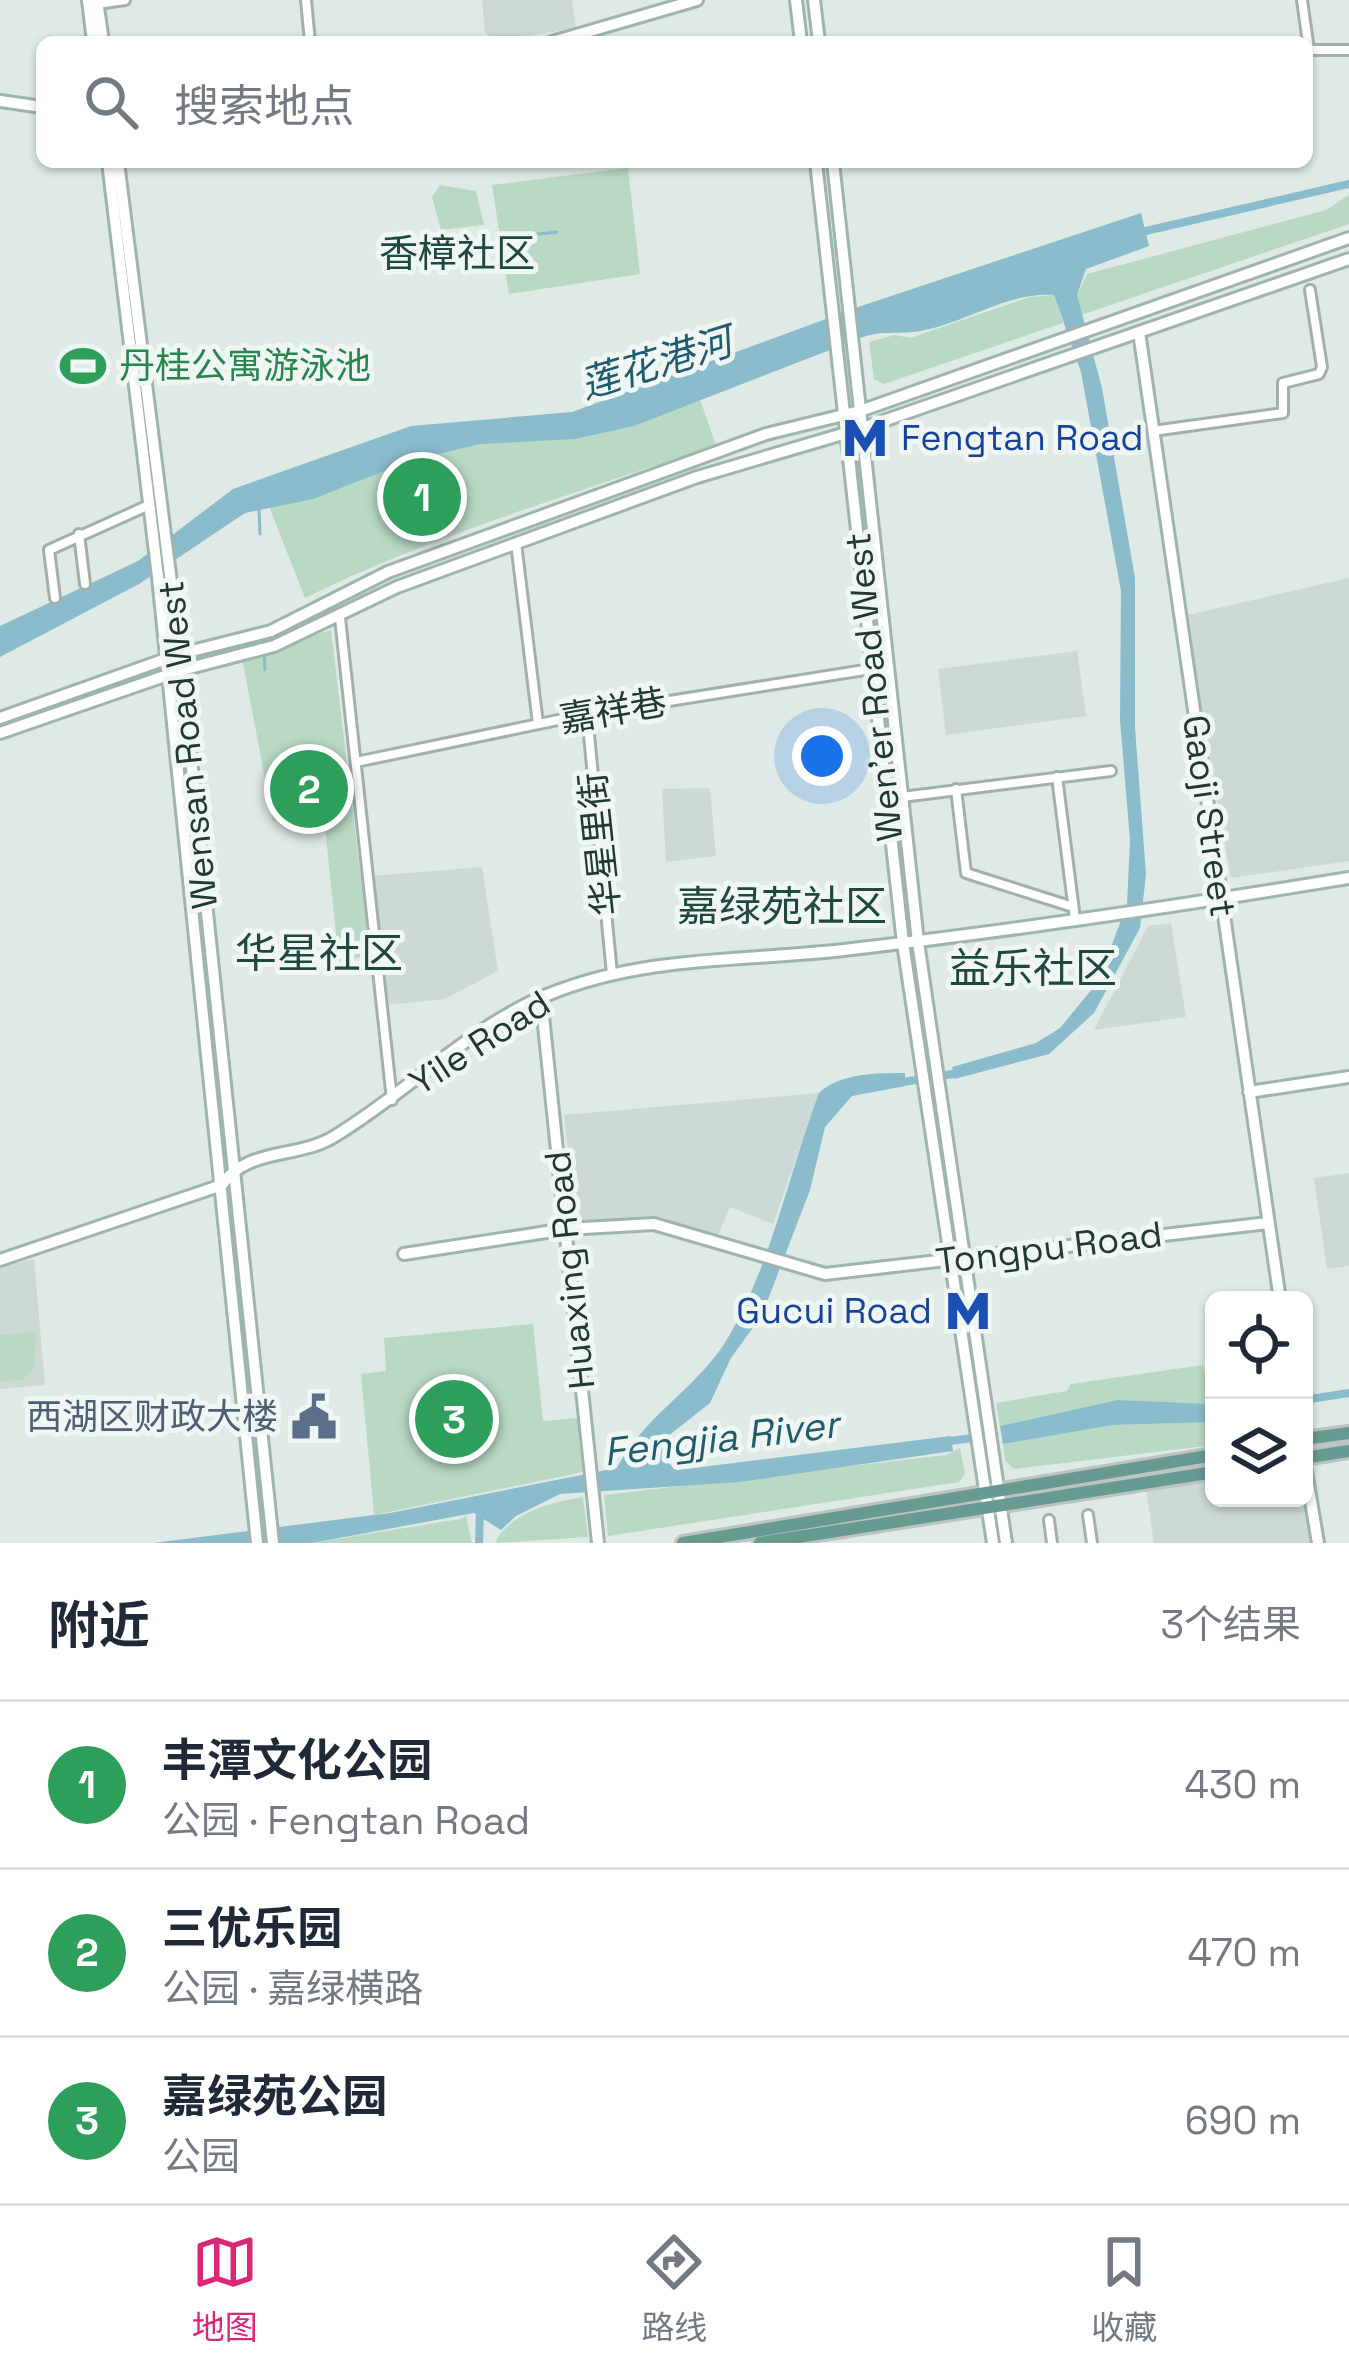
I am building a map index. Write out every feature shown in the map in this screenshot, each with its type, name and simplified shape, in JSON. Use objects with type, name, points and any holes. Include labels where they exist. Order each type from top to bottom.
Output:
[{"type":"main road","points":[[573,36],[697,0]]},
{"type":"main road","points":[[796,0],[800,36]]},
{"type":"main road","points":[[814,0],[818,36]]},
{"type":"main road","points":[[93,36],[94,1]]},
{"type":"main road","points":[[94,1],[102,36]]},
{"type":"main road","points":[[0,100],[36,106]]},
{"type":"main road","name":"Wensan Road West","points":[[109,168],[148,505],[158,533]]},
{"type":"main road","name":"Wensan Road West","points":[[119,168],[158,533],[182,670],[272,1543]]},
{"type":"main road","name":"Wen'er Road West","points":[[817,168],[903,944],[928,1060]]},
{"type":"main road","name":"Wen'er Road West","points":[[834,168],[928,1060],[991,1500]]},
{"type":"main road","points":[[0,718],[180,654],[271,631],[388,572],[766,434],[860,411],[1349,238]]},
{"type":"main road","points":[[0,734],[182,670],[274,646],[340,618],[397,586],[765,454],[863,428],[1349,259]]},
{"type":"main road","name":"Gaoji Street","points":[[1139,332],[1279,1291]]},
{"type":"main road","name":"Wensan Road West","points":[[164,574],[166,660],[257,1543]]},
{"type":"main road","name":"Yile Road","points":[[232,1169],[329,1140],[542,997],[612,974],[685,958],[787,957],[903,944],[1074,913],[1221,899],[1349,878]]},
{"type":"main road","name":"Huaxing Road","points":[[542,997],[598,1543]]},
{"type":"main road","points":[[1250,1092],[1349,1077]]},
{"type":"main road","points":[[0,1260],[222,1185],[232,1169]]},
{"type":"main road","name":"Tongpu Road","points":[[404,1254],[566,1229],[654,1224],[825,1274],[1268,1223]]},
{"type":"main road","points":[[1313,1438],[1349,1433]]},
{"type":"main road","points":[[1313,1457],[1349,1451]]},
{"type":"main road","points":[[764,1543],[1205,1457]]},
{"type":"main road","points":[[683,1543],[1205,1473]]},
{"type":"main road","points":[[991,1500],[993,1543]]},
{"type":"main road","points":[[991,1500],[1006,1543]]},
{"type":"main road","points":[[1312,1507],[1318,1543]]},
{"type":"street","points":[[94,1],[125,0]]},
{"type":"street","points":[[306,0],[309,36]]},
{"type":"street","points":[[1302,0],[1306,36]]},
{"type":"street","points":[[1313,50],[1349,50]]},
{"type":"street","points":[[1153,431],[1283,413],[1283,383],[1319,374],[1322,368],[1310,290]]},
{"type":"street","points":[[55,598],[49,550],[148,505]]},
{"type":"street","points":[[79,534],[85,584]]},
{"type":"street","points":[[516,543],[538,724]]},
{"type":"street","points":[[340,618],[392,1102]]},
{"type":"street","name":"嘉祥巷","points":[[356,762],[587,714],[872,669]]},
{"type":"street","name":"华星里街","points":[[587,714],[612,974]]},
{"type":"street","points":[[902,797],[1111,771]]},
{"type":"street","points":[[956,789],[966,874],[1074,913],[1057,777]]},
{"type":"street","points":[[1088,1515],[1091,1543]]},
{"type":"street","points":[[1049,1520],[1052,1543]]},
{"type":"shaded area","points":[[482,0],[572,0],[576,28],[525,36],[489,36]]},
{"type":"shaded area","points":[[1349,578],[1349,861],[1231,878],[1183,616]]},
{"type":"shaded area","points":[[1077,651],[1086,716],[946,735],[938,669]]},
{"type":"shaded area","points":[[710,788],[716,856],[666,862],[662,789]]},
{"type":"shaded area","points":[[482,867],[498,971],[445,999],[386,1005],[373,876]]},
{"type":"shaded area","points":[[1171,923],[1186,1017],[1094,1030],[1148,926]]},
{"type":"shaded area","points":[[819,1093],[773,1224],[730,1207],[718,1236],[654,1217],[576,1223],[564,1115]]},
{"type":"shaded area","points":[[1349,1173],[1349,1266],[1327,1269],[1314,1178]]},
{"type":"shaded area","points":[[34,1259],[45,1385],[0,1389],[0,1267]]},
{"type":"shaded area","points":[[1205,1480],[1205,1507],[1306,1507],[1312,1543],[1154,1543],[1146,1488]]},
{"type":"green space","points":[[628,168],[640,274],[509,294],[492,185]]},
{"type":"green space","points":[[440,185],[476,191],[484,225],[441,230],[432,197]]},
{"type":"green space","points":[[1349,195],[1349,224],[1081,315],[1077,295],[1087,274],[1326,210]]},
{"type":"green space","points":[[1054,295],[1063,323],[884,384],[874,379],[869,342],[895,335],[910,338],[1030,297]]},
{"type":"green space","points":[[698,394],[716,445],[457,534],[305,598],[268,504],[421,450]]},
{"type":"green space","points":[[331,630],[369,947],[361,957],[339,963],[324,817],[273,821],[242,658]]},
{"type":"green space","points":[[533,1324],[543,1421],[577,1418],[583,1472],[374,1515],[361,1374],[386,1371],[384,1338]]},
{"type":"green space","points":[[37,1332],[33,1371],[22,1380],[0,1381],[0,1335]]},
{"type":"green space","points":[[1203,1365],[1205,1404],[1117,1400],[1000,1426],[996,1403],[1067,1391],[1071,1384]]},
{"type":"green space","points":[[1205,1422],[1205,1446],[1014,1469],[1005,1461],[1003,1444],[1113,1425]]},
{"type":"green space","points":[[960,1448],[965,1474],[959,1482],[608,1536],[604,1495],[946,1455]]},
{"type":"green space","points":[[583,1497],[588,1537],[495,1543],[521,1517]]},
{"type":"green space","points":[[466,1516],[472,1543],[312,1543],[460,1519]]},
{"type":"water","points":[[1141,213],[1149,246],[1086,269],[1077,295],[1102,388],[1135,578],[1135,728],[1146,874],[1140,928],[1094,1013],[1049,1054],[954,1079],[952,1067],[1036,1043],[1060,1028],[1097,983],[1127,905],[1130,840],[1120,720],[1121,591],[1081,372],[1054,295],[1018,298],[931,329],[866,336],[634,426],[575,439],[480,444],[412,460],[313,499],[245,513],[139,584],[0,657],[0,626],[138,561],[233,489],[411,426],[572,412],[864,305]]},
{"type":"water","points":[[905,1073],[905,1086],[852,1096],[825,1127],[810,1190],[762,1315],[731,1358],[710,1403],[663,1440],[667,1462],[677,1470],[951,1436],[953,1451],[739,1482],[560,1494],[516,1516],[501,1530],[474,1513],[312,1543],[153,1543],[390,1513],[617,1468],[642,1432],[703,1371],[729,1336],[768,1247],[819,1093],[848,1078]]},
{"type":"water","points":[[1117,1400],[1205,1404],[1205,1422],[1113,1425],[1003,1444],[1000,1426]]},
{"type":"waterway","name":"莲花港河","points":[[1137,233],[1349,184]]},
{"type":"waterway","points":[[520,236],[557,232]]},
{"type":"waterway","points":[[259,509],[260,534]]},
{"type":"waterway","points":[[264,650],[265,670]]},
{"type":"waterway","points":[[897,1083],[959,1073]]},
{"type":"waterway","name":"Fengjia River","points":[[1310,1399],[1349,1393]]},
{"type":"waterway","name":"Fengjia River","points":[[943,1442],[994,1435]]},
{"type":"waterway","points":[[479,1543],[480,1511]]},
{"type":"place","name":"丹桂公寓游泳池","points":[[83,366]]},
{"type":"place","name":"Fengtan Road","points":[[865,438]]},
{"type":"place","name":"丰潭文化公园","points":[[422,497]]},
{"type":"place","name":"三优乐园","points":[[309,789]]},
{"type":"place","name":"Gucui Road","points":[[968,1311]]},
{"type":"place","name":"西湖区财政大楼","points":[[314,1417]]},
{"type":"place","name":"嘉绿苑公园","points":[[454,1419]]},
{"type":"district","name":"香樟社区","points":[[457,253]]},
{"type":"district","name":"嘉绿苑社区","points":[[782,906]]},
{"type":"district","name":"华星社区","points":[[319,953]]},
{"type":"district","name":"益乐社区","points":[[1033,968]]}]
